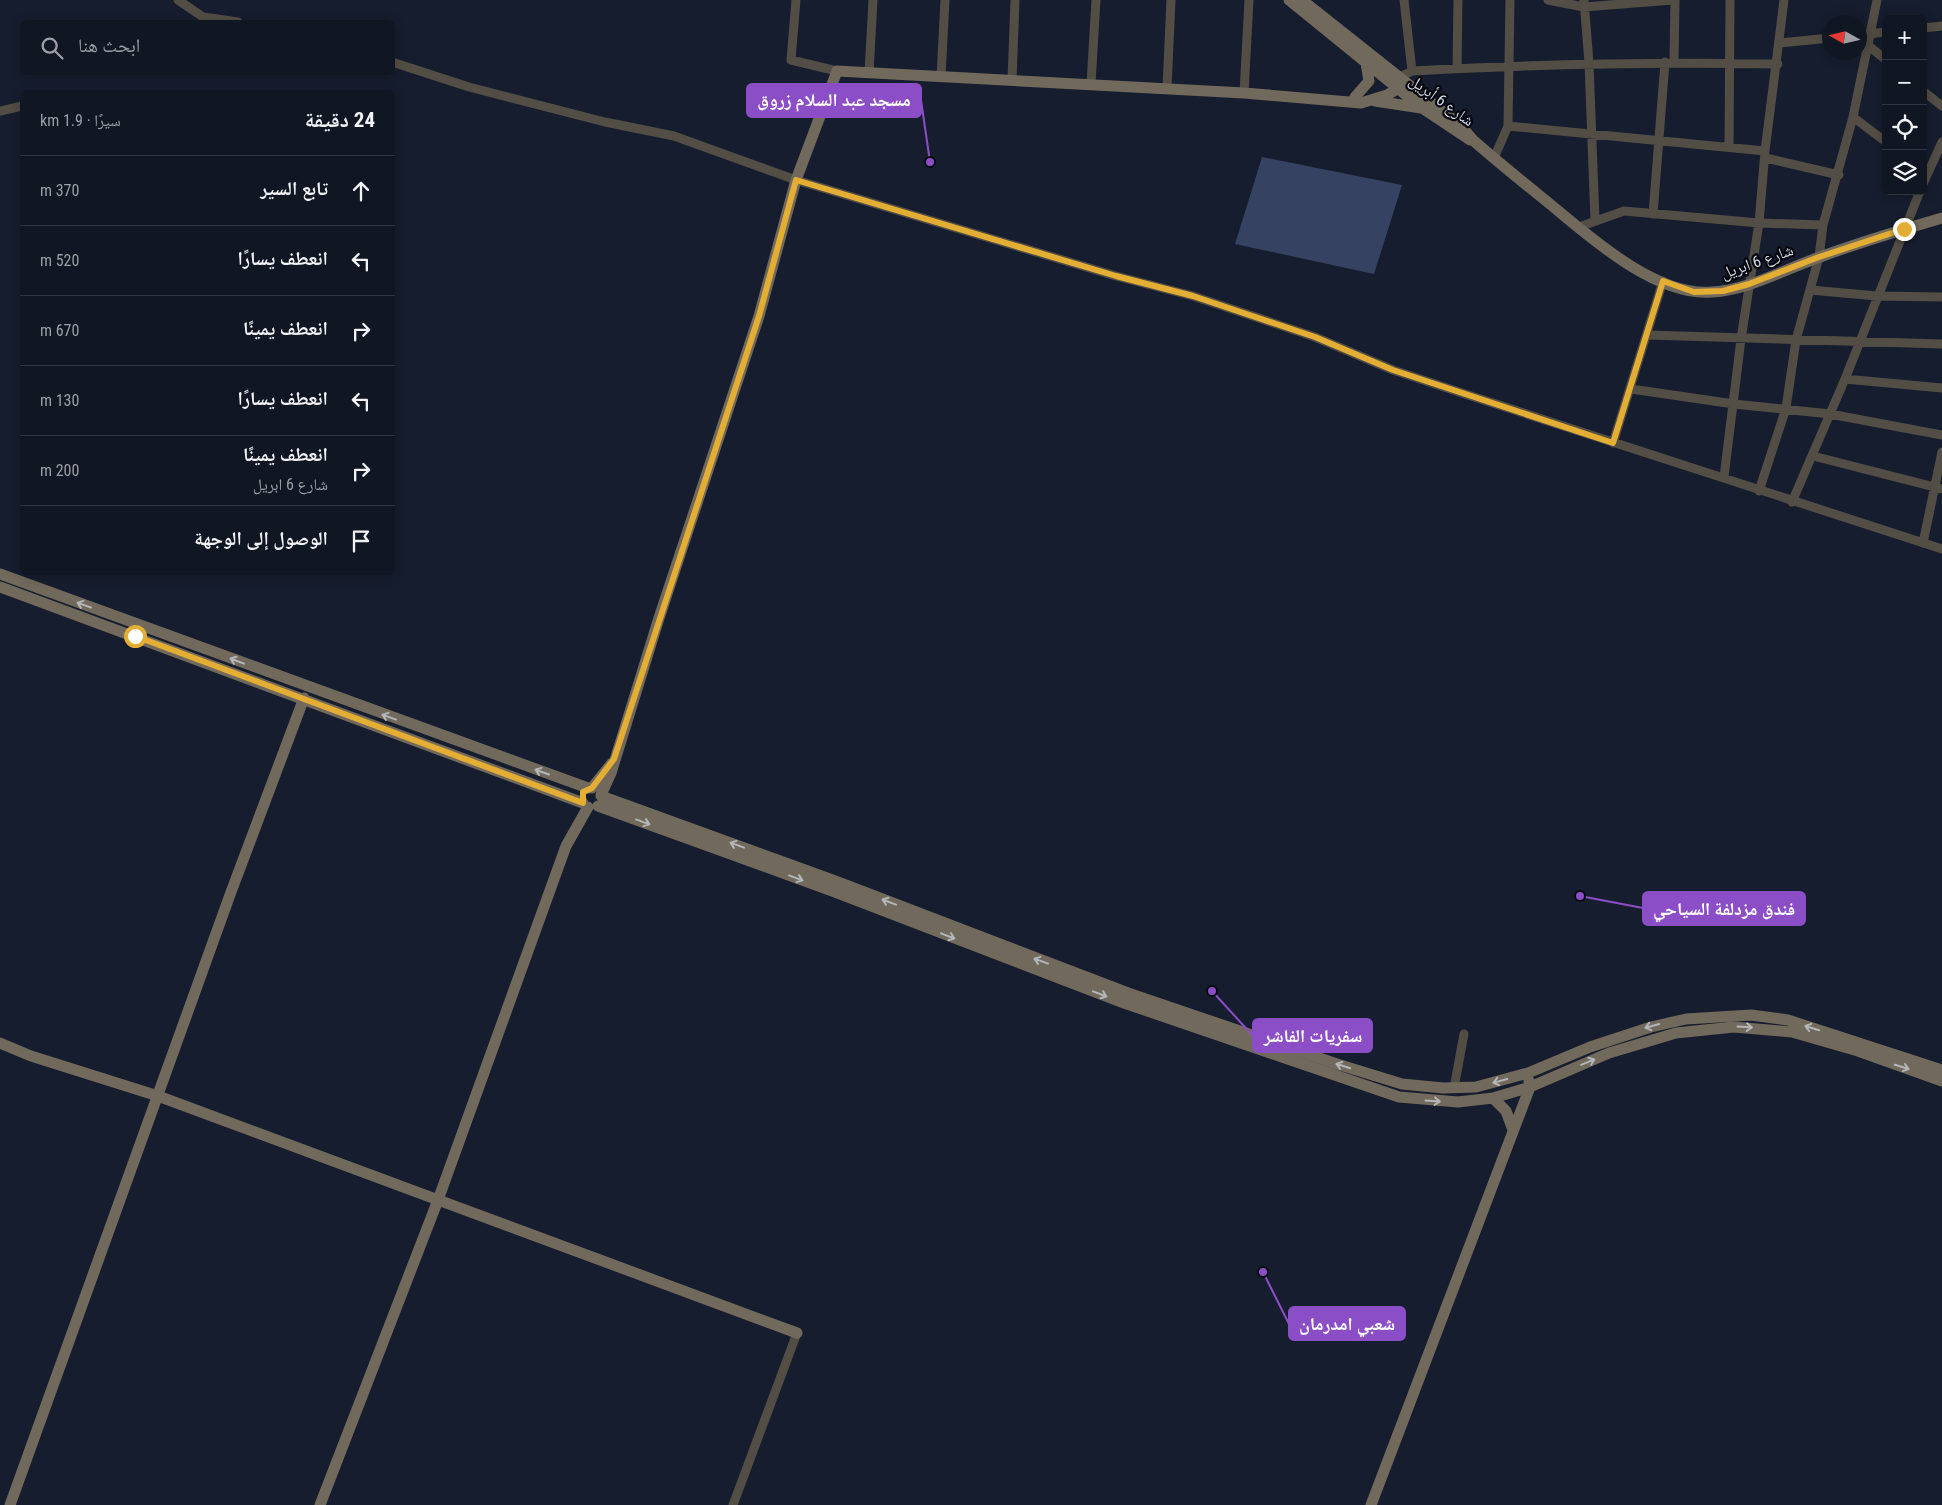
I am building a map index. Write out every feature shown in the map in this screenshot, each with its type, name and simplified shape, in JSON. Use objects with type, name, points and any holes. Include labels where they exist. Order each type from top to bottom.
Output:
[{"type":"street","points":[[178,0],[203,17],[224,20]]},
{"type":"street","points":[[796,0],[791,60],[837,71],[1167,88],[1356,102],[1370,101],[1422,108]]},
{"type":"street","points":[[869,73],[873,0]]},
{"type":"street","points":[[941,77],[945,0]]},
{"type":"street","points":[[1012,80],[1015,0]]},
{"type":"street","points":[[1091,84],[1096,0]]},
{"type":"street","points":[[1167,88],[1172,0]]},
{"type":"street","points":[[1244,93],[1248,0]]},
{"type":"street","name":"شارع 6 أبريل","points":[[1289,0],[1309,5],[1399,84],[1422,108],[1448,128],[1474,141]]},
{"type":"street","points":[[1404,0],[1412,71]]},
{"type":"street","points":[[1457,68],[1458,0]]},
{"type":"street","points":[[1494,158],[1508,126],[1510,0]]},
{"type":"street","points":[[1548,0],[1584,4],[1674,0],[1670,62],[1654,214]]},
{"type":"street","points":[[1729,147],[1730,0]]},
{"type":"street","points":[[1724,478],[1741,339],[1759,223],[1784,0]]},
{"type":"street","points":[[1759,491],[1786,408],[1796,340],[1819,257],[1823,225],[1839,174],[1853,117],[1872,33],[1877,0]]},
{"type":"street","points":[[1584,4],[1589,63],[1595,220]]},
{"type":"street","name":"شارع 6 أبريل","points":[[1309,5],[1366,63],[1461,126],[1474,141]]},
{"type":"street","points":[[1927,28],[1942,26]]},
{"type":"street","points":[[1867,33],[1882,32]]},
{"type":"street","points":[[1780,43],[1822,39]]},
{"type":"street","points":[[1869,46],[1882,57]]},
{"type":"street","points":[[395,63],[469,87],[605,122],[674,136],[796,180],[1099,271],[1193,296],[1315,337],[1393,370],[1792,502],[1942,549]]},
{"type":"street","points":[[1355,97],[1369,81],[1366,63]]},
{"type":"street","points":[[1370,101],[1399,84],[1412,71],[1510,65],[1589,63],[1778,64]]},
{"type":"street","points":[[320,1505],[438,1200],[566,846],[614,759],[759,316],[796,180],[837,71]]},
{"type":"street","points":[[1342,100],[1399,84]]},
{"type":"street","points":[[1927,94],[1942,106]]},
{"type":"street","points":[[0,111],[20,106]]},
{"type":"street","points":[[1853,117],[1882,139]]},
{"type":"street","points":[[1508,126],[1592,136],[1729,147],[1839,174]]},
{"type":"street","name":"شارع 6 ابريل","points":[[1474,141],[1625,262],[1663,281],[1702,292],[1723,291],[1749,284],[1819,257],[1942,218]]},
{"type":"street","points":[[1927,168],[1942,142]]},
{"type":"street","points":[[1792,502],[1845,379],[1918,195]]},
{"type":"street","points":[[1579,227],[1624,211],[1759,223],[1823,225]]},
{"type":"street","points":[[1613,443],[1648,335],[1663,281]]},
{"type":"street","points":[[1810,290],[1877,296],[1942,297]]},
{"type":"street","points":[[1648,335],[1942,344]]},
{"type":"street","points":[[1845,379],[1942,388]]},
{"type":"street","points":[[1631,389],[1734,404],[1830,414],[1942,435]]},
{"type":"street","points":[[1922,543],[1938,488],[1942,452]]},
{"type":"street","points":[[1813,456],[1938,488]]},
{"type":"street","points":[[0,574],[765,861],[1014,951],[1171,1014],[1399,1097],[1458,1102],[1493,1098],[1530,1087],[1610,1053],[1686,1030],[1734,1026],[1792,1032],[1833,1040],[1942,1070]]},
{"type":"street","points":[[0,587],[304,698],[593,797]]},
{"type":"street","points":[[10,1505],[304,698]]},
{"type":"street","points":[[1171,1014],[1402,1084],[1454,1088],[1476,1086],[1528,1073],[1631,1033],[1686,1019],[1721,1016],[1762,1016],[1788,1020],[1858,1051],[1942,1081]]},
{"type":"street","points":[[1454,1088],[1464,1034]]},
{"type":"street","points":[[0,1043],[32,1056],[158,1096],[797,1333],[733,1505]]},
{"type":"street","points":[[1371,1505],[1530,1087],[1528,1073]]},
{"type":"street","points":[[1493,1098],[1506,1111],[1513,1130]]},
{"type":"shaded area","points":[[1262,157],[1402,185],[1374,274],[1235,244]]},
{"type":"place","name":"مسجد عبد السلام زروق","points":[[930,162]]},
{"type":"place","name":"فندق مزدلفة السياحي","points":[[1580,896]]},
{"type":"place","name":"سفريات الفاشر","points":[[1212,991]]},
{"type":"place","name":"شعبي امدرمان","points":[[1263,1272]]},
{"type":"route","points":[[135,636],[583,803],[583,792],[588,788],[592,788],[614,759],[759,316],[796,180],[1116,276],[1193,296],[1315,337],[1393,370],[1613,443],[1648,335],[1663,281],[1694,292],[1723,291],[1749,284],[1819,257],[1904,229]]}]
